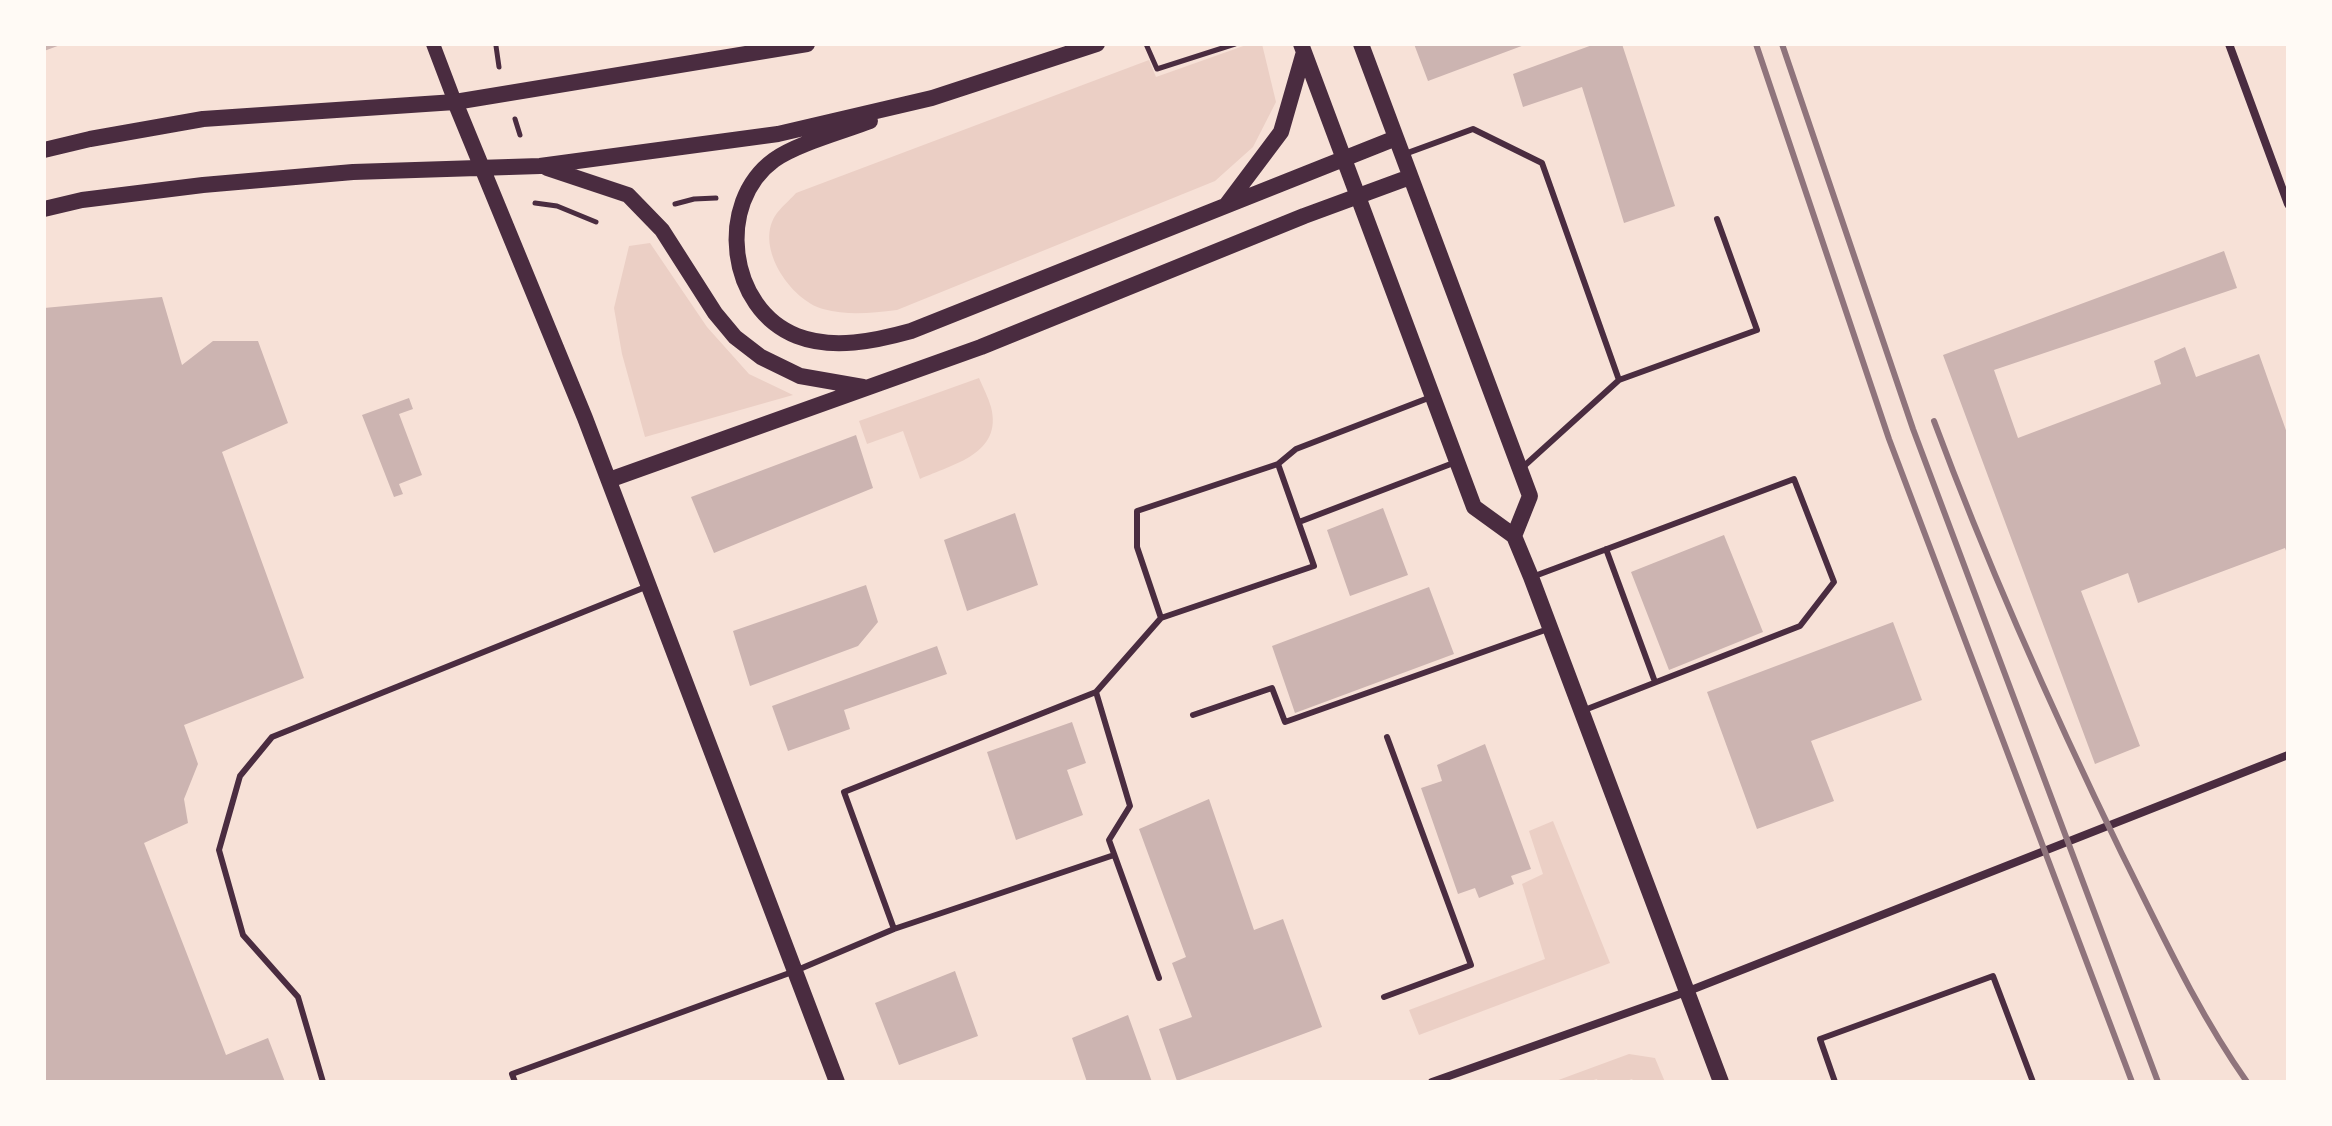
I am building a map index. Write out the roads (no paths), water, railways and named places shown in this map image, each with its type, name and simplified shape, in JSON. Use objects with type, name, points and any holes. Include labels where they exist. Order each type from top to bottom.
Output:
[{"type":"main road","points":[[44,150],[203,119],[455,102],[807,44]]},
{"type":"main road","points":[[1097,44],[932,98],[775,159],[750,183],[738,217],[737,257],[748,291],[769,318],[797,336],[830,342],[872,342],[911,331],[1396,138]]},
{"type":"main road","points":[[1361,44],[1530,496],[1514,536]]},
{"type":"main road","points":[[1226,205],[1281,132],[1303,48]]},
{"type":"main road","points":[[1303,48],[1474,507],[1514,536],[1721,1082]]},
{"type":"main road","points":[[44,209],[82,200],[203,185],[353,172],[540,166],[778,134],[932,98]]},
{"type":"main road","points":[[455,102],[609,480],[837,1082]]},
{"type":"main road","points":[[540,166],[628,195],[662,230],[715,313],[735,337],[761,357],[800,376],[865,387]]},
{"type":"main road","points":[[609,480],[981,347],[1410,177]]},
{"type":"street","points":[[433,44],[455,102]]},
{"type":"street","points":[[2229,44],[2288,204]]},
{"type":"street","points":[[1432,1082],[1686,992],[2288,755]]},
{"type":"lane","points":[[1402,155],[1473,129],[1542,163],[1619,380]]},
{"type":"lane","points":[[1520,470],[1619,380],[1757,330],[1717,219]]},
{"type":"lane","points":[[1161,618],[1137,547],[1137,511],[1278,464],[1296,449],[1434,396]]},
{"type":"lane","points":[[1299,522],[1458,461]]},
{"type":"lane","points":[[894,929],[844,792],[1096,692],[1161,618],[1314,566],[1278,464]]},
{"type":"lane","points":[[1531,577],[1794,479],[1834,582],[1800,626],[1582,711]]},
{"type":"lane","points":[[1606,549],[1655,682]]},
{"type":"lane","points":[[323,1082],[298,997],[243,935],[219,850],[240,776],[272,737],[649,586]]},
{"type":"lane","points":[[1193,715],[1272,688],[1285,722],[1551,628]]},
{"type":"lane","points":[[1096,692],[1130,806],[1109,840],[1159,978]]},
{"type":"lane","points":[[1384,997],[1471,965],[1387,737]]},
{"type":"lane","points":[[515,1082],[512,1074],[795,971],[894,929],[1114,855]]},
{"type":"lane","points":[[1835,1082],[1820,1039],[1993,976],[2033,1082]]},
{"type":"railway","points":[[1756,44],[1889,439],[2132,1082]]},
{"type":"railway","points":[[1782,44],[1913,429],[2158,1082]]},
{"type":"railway","points":[[1934,421],[1999,586],[2096,801],[2180,971],[2247,1082]]}]
